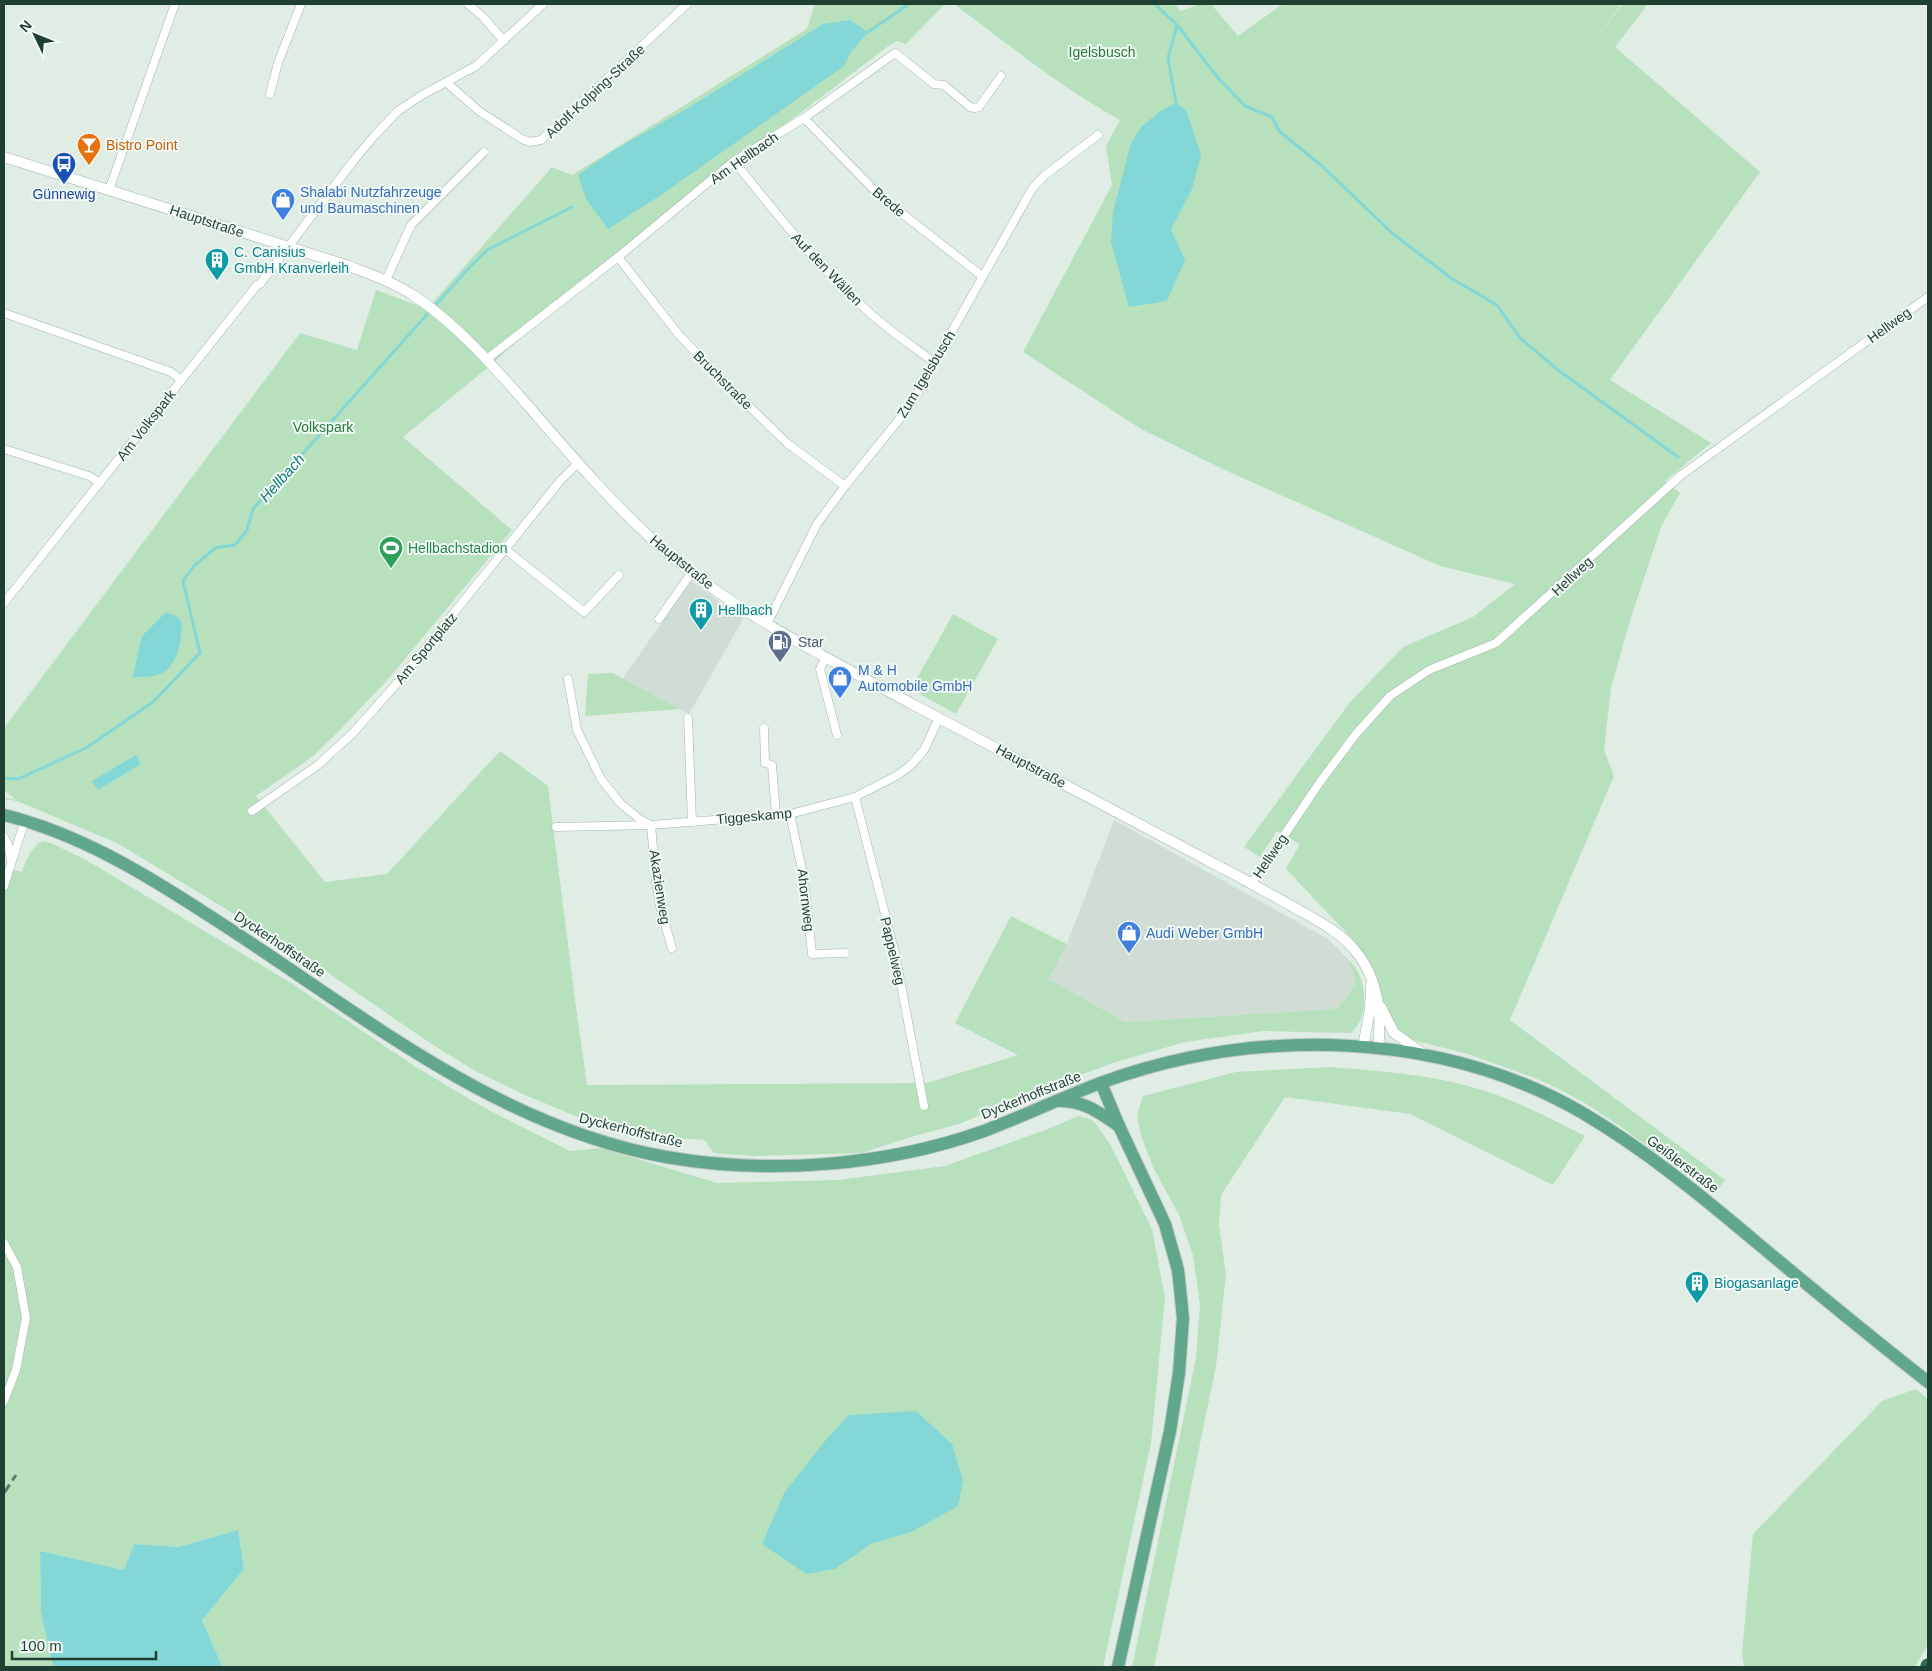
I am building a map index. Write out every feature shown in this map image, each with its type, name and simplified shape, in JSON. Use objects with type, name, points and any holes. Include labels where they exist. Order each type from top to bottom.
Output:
[{"type":"main road","name":"Dyckerhoffstraße","points":[[4,815],[25,820],[102,851],[147,876],[234,931],[401,1043],[469,1084],[523,1112],[564,1129],[610,1144],[667,1157],[726,1164],[789,1166],[901,1154],[985,1130],[1102,1083],[1150,1066],[1218,1052],[1261,1046],[1310,1045],[1378,1049]]},
{"type":"main road","name":"Geißlerstraße","points":[[1378,1049],[1465,1064],[1531,1087],[1576,1110],[1621,1137],[1685,1184],[1928,1382]]},
{"type":"main road","points":[[1102,1083],[1119,1126],[1165,1224],[1178,1270],[1182,1318],[1179,1373],[1170,1431],[1118,1667]]},
{"type":"main road","points":[[1054,1102],[1081,1103],[1095,1109],[1119,1126]]},
{"type":"street","points":[[109,190],[175,4]]},
{"type":"street","points":[[270,94],[278,62],[301,4]]},
{"type":"street","points":[[468,4],[483,17],[504,41]]},
{"type":"street","name":"Am Volkspark","points":[[4,603],[181,380],[260,284],[375,135],[398,111],[422,95],[476,66],[543,4]]},
{"type":"street","name":"Adolf-Kolping-Straße","points":[[447,83],[479,111],[522,139],[530,142],[541,140],[687,4]]},
{"type":"street","name":"Am Hellbach","points":[[488,359],[618,257],[734,161],[804,118],[895,53],[934,84],[944,85],[975,108],[979,107],[1001,76]]},
{"type":"street","name":"Brede","points":[[804,118],[881,197],[982,276]]},
{"type":"street","name":"Zum Igelsbusch","points":[[767,624],[816,524],[910,406],[1032,189],[1044,176],[1098,136]]},
{"type":"street","points":[[386,280],[411,225],[484,152]]},
{"type":"street","name":"Hauptstraße","points":[[4,157],[349,266],[386,280],[414,295],[446,320],[488,359],[578,463],[636,524],[692,572],[748,614],[939,718],[1252,883],[1336,931],[1355,950],[1375,989],[1379,1004],[1378,1049]]},
{"type":"street","name":"Auf den Wällen","points":[[734,161],[789,230],[820,263],[871,314],[935,363]]},
{"type":"street","name":"Bruchstraße","points":[[618,257],[679,335],[725,383],[788,444],[845,486]]},
{"type":"street","name":"Hellweg","points":[[1252,883],[1320,782],[1356,734],[1390,696],[1429,670],[1496,643],[1680,476],[1928,297]]},
{"type":"street","points":[[4,313],[171,372],[181,380]]},
{"type":"street","points":[[4,449],[89,476],[100,483]]},
{"type":"street","name":"Am Sportplatz","points":[[252,811],[318,765],[352,734],[399,681],[560,481],[578,463]]},
{"type":"street","points":[[506,550],[584,612],[619,575]]},
{"type":"street","points":[[659,619],[692,572]]},
{"type":"street","points":[[826,657],[820,669],[837,735]]},
{"type":"street","points":[[568,679],[577,730],[601,779],[621,804],[641,820],[651,825]]},
{"type":"street","points":[[688,718],[692,822]]},
{"type":"street","name":"Tiggeskamp","points":[[556,827],[651,825],[776,816],[855,798],[896,776],[910,766],[924,750],[939,718]]},
{"type":"street","points":[[764,728],[765,763],[772,766],[776,816]]},
{"type":"street","name":"Pappelweg","points":[[855,798],[895,953],[924,1106]]},
{"type":"street","name":"Ahornweg","points":[[790,814],[804,879],[812,954],[845,953]]},
{"type":"street","points":[[4,886],[25,820]]},
{"type":"street","name":"Akazienweg","points":[[651,825],[661,912],[672,948]]},
{"type":"street","points":[[4,837],[8,844],[11,863]]},
{"type":"street","points":[[1363,1047],[1370,1009],[1371,980]]},
{"type":"street","points":[[1379,1004],[1394,1033],[1425,1056]]},
{"type":"street","points":[[4,1242],[17,1267],[26,1318],[16,1370],[4,1401]]},
{"type":"shaded area","points":[[691,581],[743,619],[689,714],[623,678]]},
{"type":"shaded area","points":[[1114,820],[1328,939],[1348,959],[1356,984],[1337,1009],[1125,1022],[1049,979],[1067,944]]},
{"type":"green space","name":"Volkspark","points":[[815,4],[945,4],[906,44],[897,41],[891,44],[799,114],[732,160],[623,248],[486,369],[403,437],[512,530],[390,677],[340,730],[312,757],[256,796],[325,882],[387,874],[500,751],[548,786],[587,1085],[927,1083],[1018,1055],[955,1023],[1011,916],[1067,944],[1049,979],[1125,1022],[1337,1009],[1356,984],[1348,959],[1358,972],[1364,996],[1363,1013],[1360,1021],[1350,1033],[1263,1031],[1185,1042],[1119,1061],[1035,1091],[959,1124],[862,1153],[753,1156],[714,1153],[704,1140],[642,1135],[588,1121],[525,1095],[475,1071],[427,1041],[302,955],[117,843],[17,801],[4,799],[4,797],[16,800],[4,790],[4,728],[300,333],[357,350],[376,290],[427,309],[552,167],[572,175],[807,29]]},
{"type":"green space","name":"Igelsbusch","points":[[954,4],[1174,4],[1181,11],[1200,4],[1211,4],[1238,36],[1283,4],[1621,4],[1581,60],[1622,4],[1648,4],[1615,47],[1760,172],[1610,380],[1711,443],[1665,481],[1680,493],[1661,527],[1631,617],[1611,688],[1604,750],[1614,776],[1510,1020],[1725,1180],[1714,1195],[1621,1127],[1561,1090],[1535,1078],[1468,1054],[1413,1040],[1397,1028],[1385,1008],[1379,986],[1359,946],[1286,869],[1300,844],[1277,831],[1260,857],[1244,847],[1350,702],[1403,647],[1473,617],[1515,584],[1440,566],[1227,471],[1141,429],[1023,352],[1112,185],[1106,146],[1120,120],[1056,80]]},
{"type":"green space","points":[[953,614],[998,639],[956,714],[911,689]]},
{"type":"green space","points":[[613,673],[680,709],[585,716],[588,674]]},
{"type":"green space","points":[[42,841],[51,843],[86,860],[291,983],[416,1067],[481,1106],[570,1151],[601,1148],[717,1183],[838,1180],[945,1166],[1048,1129],[1078,1116],[1093,1120],[1110,1144],[1152,1229],[1165,1298],[1151,1443],[1103,1667],[225,1667],[222,1666],[202,1620],[244,1569],[238,1530],[178,1547],[134,1544],[124,1570],[40,1551],[41,1612],[53,1667],[4,1667],[4,867],[22,872],[29,855]],"holes":[[[825,1441],[911,1532],[871,1544],[835,1569]]]},
{"type":"green space","points":[[1330,1067],[1410,1075],[1469,1086],[1513,1101],[1585,1136],[1553,1185],[1410,1114],[1285,1097],[1221,1195],[1219,1225],[1226,1275],[1216,1366],[1154,1667],[1132,1667],[1196,1358],[1200,1305],[1193,1255],[1179,1215],[1153,1167],[1141,1136],[1137,1115],[1143,1096],[1236,1072]]},
{"type":"green space","points":[[1916,1389],[1928,1399],[1928,1644],[1915,1667],[1744,1667],[1742,1653],[1753,1534],[1882,1401]]},
{"type":"water","points":[[850,20],[868,32],[851,52],[844,66],[664,193],[608,229],[586,199],[578,175],[611,152],[693,105],[823,24]]},
{"type":"water","points":[[1176,103],[1186,110],[1201,155],[1192,189],[1171,230],[1185,260],[1167,301],[1129,307],[1111,242],[1113,212],[1131,143],[1141,127],[1162,110]]},
{"type":"water","points":[[166,612],[176,616],[182,622],[177,655],[168,669],[161,673],[151,676],[133,677],[142,636]]},
{"type":"water","points":[[136,755],[141,764],[98,790],[92,781]]},
{"type":"water","points":[[916,1411],[952,1444],[963,1481],[958,1506],[911,1532],[871,1544],[835,1569],[806,1574],[762,1544],[784,1493],[825,1441],[849,1415]]},
{"type":"water","points":[[238,1530],[244,1569],[202,1620],[222,1666],[225,1667],[53,1667],[41,1612],[40,1551],[124,1570],[134,1544],[178,1547]]},
{"type":"waterway","name":"Hellbach","points":[[868,32],[909,4]]},
{"type":"waterway","points":[[1155,4],[1177,25],[1219,79],[1245,106],[1272,117],[1279,131],[1323,167],[1392,233],[1451,278],[1497,305],[1520,338],[1558,370],[1678,457]]},
{"type":"waterway","points":[[1176,103],[1168,58],[1177,25]]},
{"type":"waterway","name":"Hellbach","points":[[4,778],[18,779],[86,748],[153,702],[200,653],[183,581],[193,567],[215,548],[235,545],[247,530],[253,509],[466,271],[487,250],[572,207]]},
{"type":"railway","points":[[4,1493],[16,1475]]},
{"type":"place","name":"Bistro Point","points":[[89,166]]},
{"type":"place","name":"Günnewig","points":[[64,185]]},
{"type":"place","name":"Shalabi Nutzfahrzeuge und Baumaschinen","points":[[283,221]]},
{"type":"place","name":"C. Canisius GmbH Kranverleih","points":[[217,281]]},
{"type":"place","name":"Hellbachstadion","points":[[391,569]]},
{"type":"place","name":"Hellbach","points":[[701,631]]},
{"type":"place","name":"Star","points":[[780,663]]},
{"type":"place","name":"M & H Automobile GmbH","points":[[840,699]]},
{"type":"place","name":"Audi Weber GmbH","points":[[1129,954]]},
{"type":"place","name":"Biogasanlage","points":[[1697,1304]]}]
